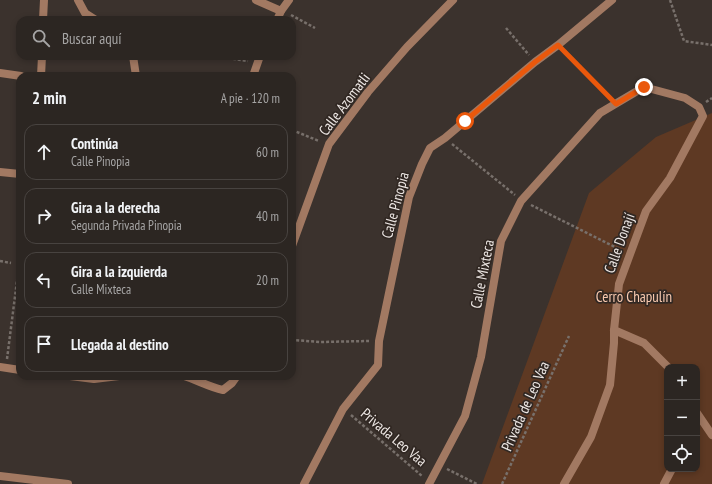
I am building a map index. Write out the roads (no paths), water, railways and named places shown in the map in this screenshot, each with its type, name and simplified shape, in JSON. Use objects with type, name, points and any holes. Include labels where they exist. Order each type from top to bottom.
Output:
[{"type":"street","points":[[43,16],[44,0]]},
{"type":"street","points":[[78,0],[85,13],[90,16]]},
{"type":"street","points":[[256,0],[281,11]]},
{"type":"street","points":[[279,16],[289,0]]},
{"type":"street","name":"Calle Azomatli","points":[[296,235],[329,144],[368,92],[407,47],[453,0]]},
{"type":"street","name":"Calle Pinopia","points":[[304,484],[343,408],[378,365],[379,341],[409,197],[430,148],[445,138],[535,62],[610,2],[618,0]]},
{"type":"street","points":[[41,72],[42,60]]},
{"type":"street","points":[[134,60],[135,72]]},
{"type":"street","points":[[254,72],[259,60]]},
{"type":"street","points":[[0,73],[16,75]]},
{"type":"street","name":"Calle Mixteca","points":[[430,482],[440,466],[465,416],[481,357],[501,242],[521,201],[600,113],[644,87],[685,98]]},
{"type":"street","name":"Calle Donají","points":[[564,484],[591,438],[610,385],[619,284],[646,211],[670,178],[703,116],[699,107],[685,98]]},
{"type":"street","points":[[0,172],[16,174]]},
{"type":"street","points":[[614,330],[644,343],[665,364]]},
{"type":"street","points":[[3,368],[16,370]]},
{"type":"street","points":[[195,380],[212,388],[223,390],[234,380]]},
{"type":"street","points":[[700,420],[712,435]]},
{"type":"street","points":[[664,484],[670,472]]},
{"type":"street","points":[[0,476],[68,484]]},
{"type":"park label","name":"Cerro Chapulín","points":[[634,296]]}]
